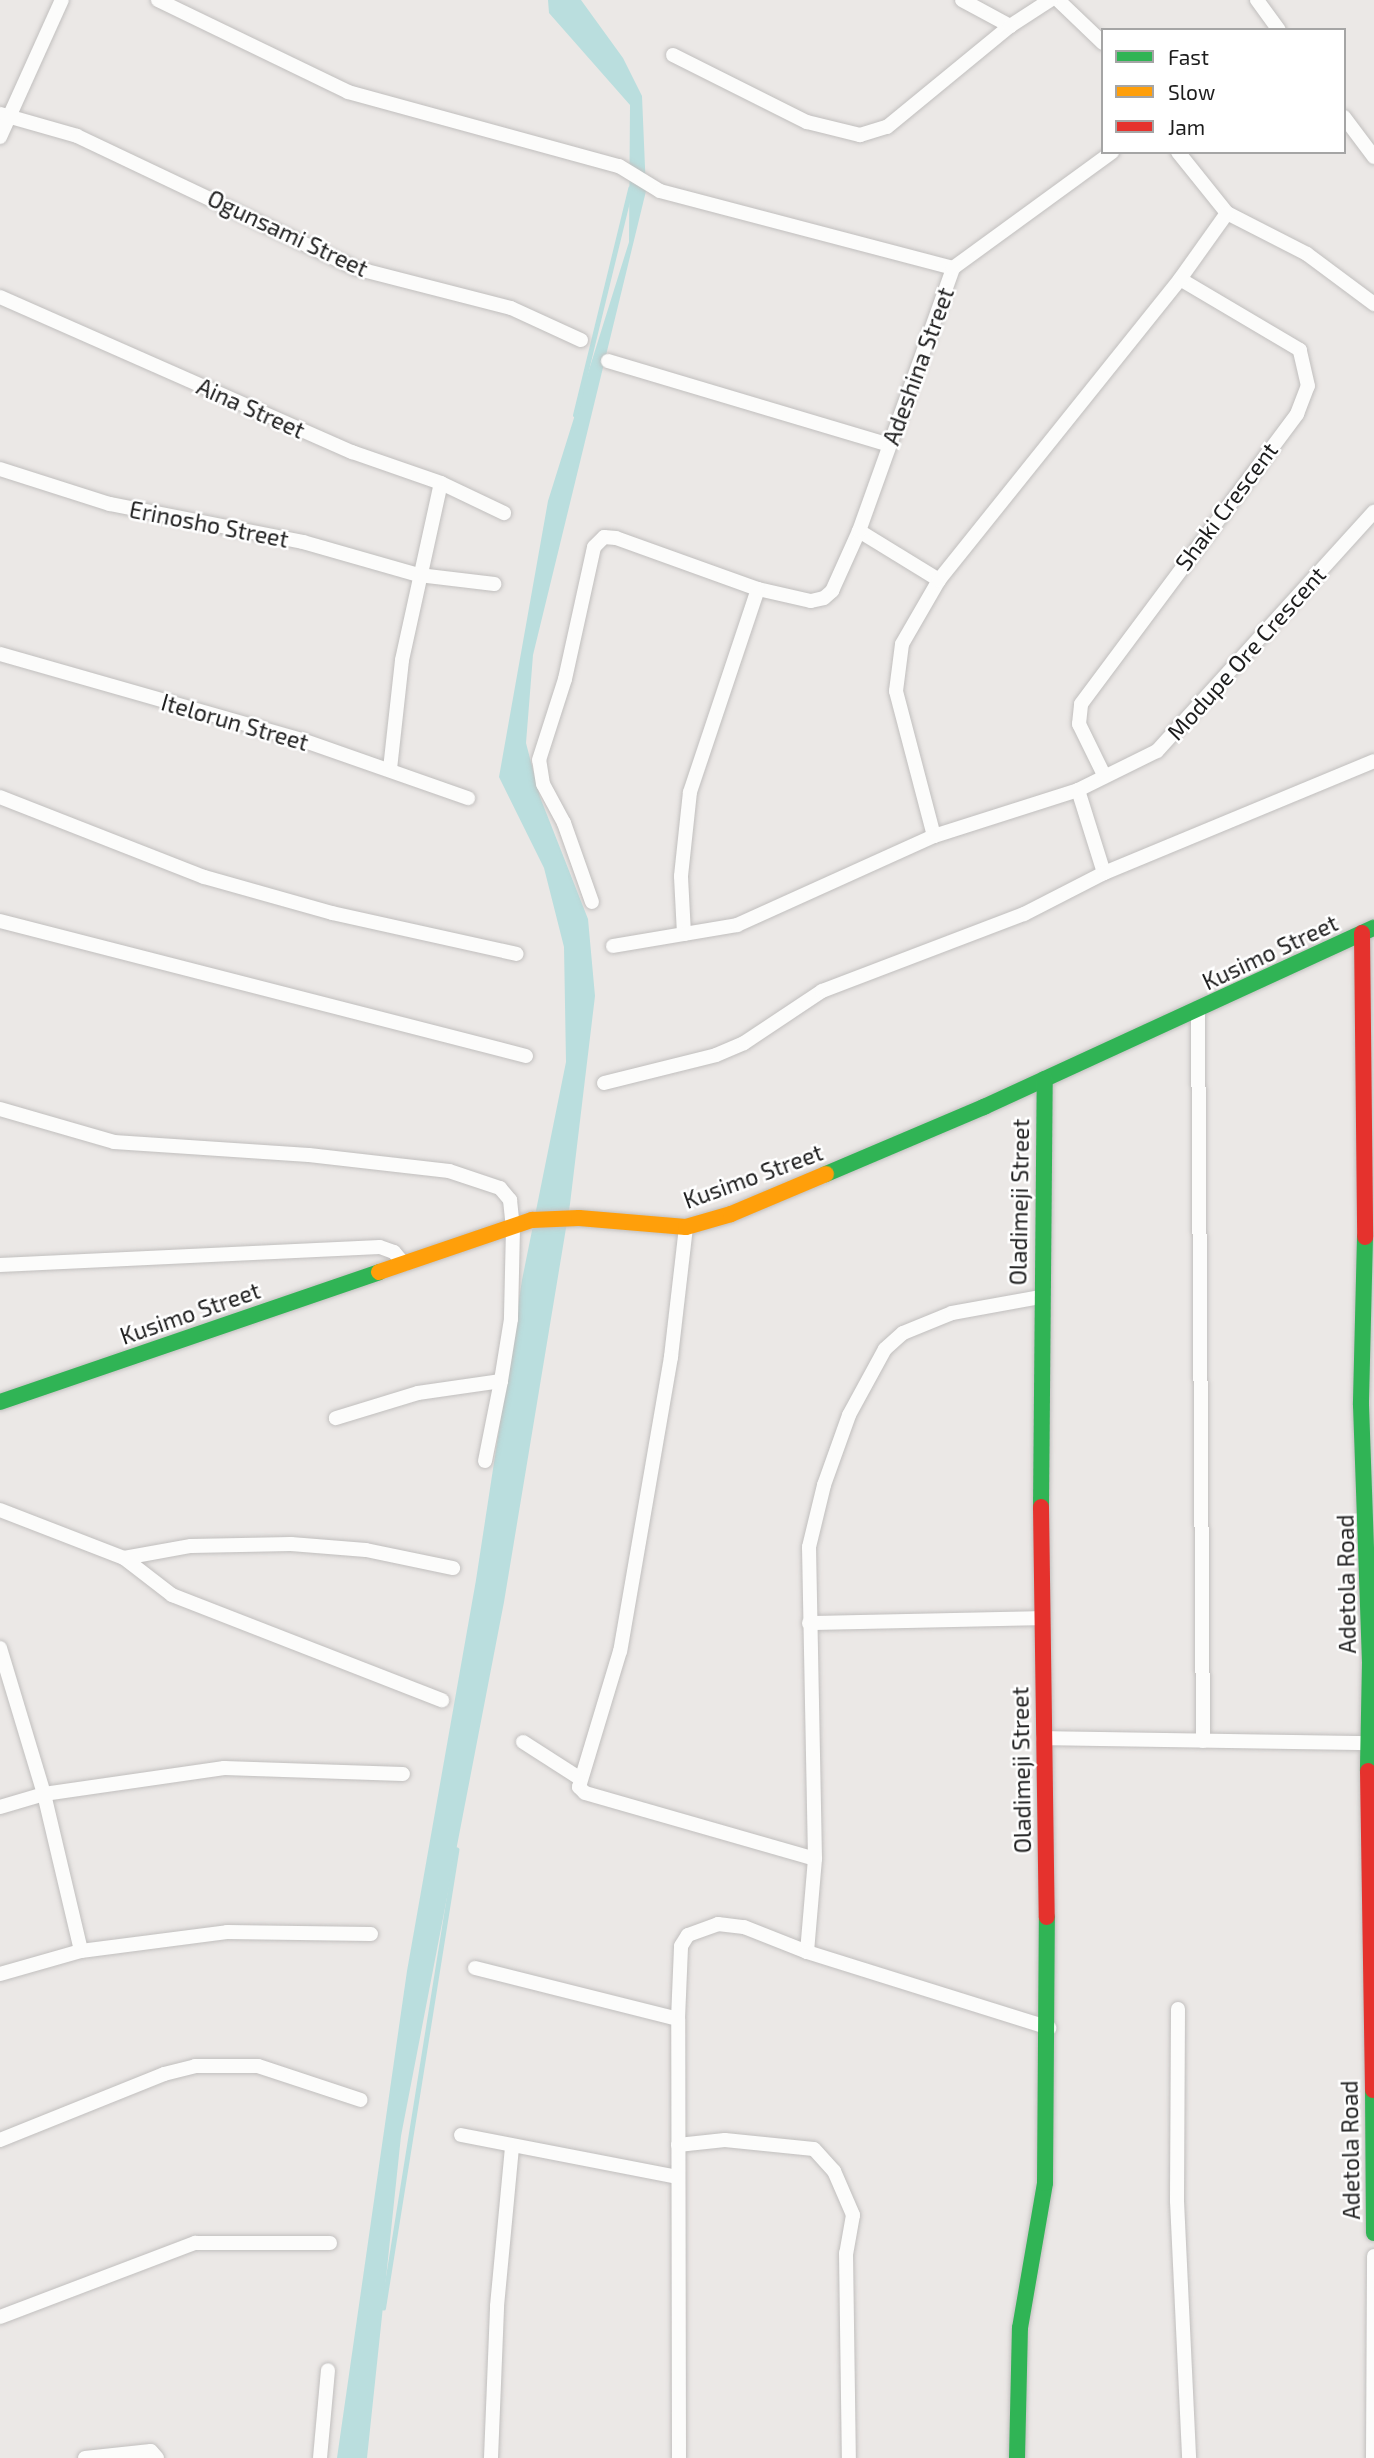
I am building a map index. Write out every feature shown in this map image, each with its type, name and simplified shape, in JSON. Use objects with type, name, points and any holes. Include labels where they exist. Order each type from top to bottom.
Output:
[{"type":"street","points":[[0,138],[4,116],[62,0]]},
{"type":"street","points":[[158,0],[348,92],[619,166],[660,191],[953,268]]},
{"type":"street","points":[[962,0],[1010,26]]},
{"type":"street","points":[[673,55],[807,122],[860,135],[887,127],[1010,26],[1051,0]]},
{"type":"street","points":[[1058,0],[1101,41]]},
{"type":"street","points":[[1257,0],[1278,28]]},
{"type":"street","name":"Ogunsami Street","points":[[4,116],[77,136],[355,268],[511,308],[581,340]]},
{"type":"street","points":[[1346,120],[1374,157]]},
{"type":"street","name":"Adeshina Street","points":[[758,589],[811,601],[824,598],[832,591],[859,531],[953,268],[1109,154]]},
{"type":"street","points":[[1180,154],[1227,213],[1307,254],[1374,304]]},
{"type":"street","points":[[934,836],[896,691],[902,643],[939,580],[1180,279],[1227,213]]},
{"type":"street","name":"Shaki Crescent","points":[[1104,775],[1079,724],[1081,704],[1297,414],[1308,386],[1300,350],[1180,279]]},
{"type":"street","name":"Aina Street","points":[[0,297],[352,452],[441,483],[504,513]]},
{"type":"street","points":[[608,361],[889,445]]},
{"type":"street","name":"Erinosho Street","points":[[0,469],[110,504],[303,542],[419,575],[494,584]]},
{"type":"street","points":[[390,769],[402,660],[441,483]]},
{"type":"street","name":"Modupe Ore Crescent","points":[[613,946],[737,925],[934,836],[1078,790],[1157,751],[1374,512]]},
{"type":"street","points":[[859,531],[939,580]]},
{"type":"street","points":[[592,902],[564,823],[543,784],[539,760],[562,690],[594,547],[604,537],[616,538],[758,589],[690,792],[681,876],[684,934]]},
{"type":"street","name":"Itelorun Street","points":[[0,654],[390,769],[468,798]]},
{"type":"street","points":[[604,1083],[716,1055],[744,1043],[822,991],[1024,914],[1104,873],[1374,761]]},
{"type":"street","points":[[1078,790],[1104,873]]},
{"type":"street","points":[[0,797],[204,877],[332,913],[517,954]]},
{"type":"street","points":[[0,921],[526,1056]]},
{"type":"street","name":"Kusimo Street","points":[[0,1402],[532,1220],[573,1219],[686,1227],[783,1193],[1198,1012],[1368,931]]},
{"type":"street","name":"Adetola Road","points":[[1368,931],[1367,1400],[1372,1662],[1366,1743],[1372,1817],[1374,2233]]},
{"type":"street","points":[[1198,1012],[1203,1741]]},
{"type":"street","name":"Oladimeji Street","points":[[1017,2458],[1020,2328],[1045,2183],[1049,2028],[1040,1618],[1040,1297],[1045,1079]]},
{"type":"street","points":[[0,1109],[114,1142],[309,1155],[449,1171],[500,1188],[510,1200],[513,1228],[511,1319],[485,1461]]},
{"type":"street","points":[[579,1778],[620,1651],[671,1357],[686,1227]]},
{"type":"street","points":[[0,1265],[380,1247],[394,1252],[404,1264]]},
{"type":"street","points":[[807,1952],[816,1859],[809,1547],[824,1485],[849,1415],[885,1349],[903,1334],[939,1317],[1040,1297]]},
{"type":"street","points":[[335,1418],[418,1393],[501,1381]]},
{"type":"street","points":[[0,1510],[124,1558],[172,1595],[442,1700]]},
{"type":"street","points":[[124,1558],[191,1546],[291,1544],[366,1550],[453,1568]]},
{"type":"street","points":[[809,1623],[1040,1618]]},
{"type":"street","points":[[0,1648],[44,1794],[81,1951]]},
{"type":"street","points":[[1043,1738],[1366,1743]]},
{"type":"street","points":[[523,1742],[579,1778],[585,1793],[816,1859]]},
{"type":"street","points":[[0,1807],[44,1794],[224,1768],[403,1774]]},
{"type":"street","points":[[679,2458],[678,2019],[681,1946],[688,1935],[718,1924],[732,1924],[807,1952],[1049,2028]]},
{"type":"street","points":[[0,1974],[81,1951],[227,1932],[371,1934]]},
{"type":"street","points":[[475,1968],[678,2019]]},
{"type":"street","points":[[1178,2009],[1177,2201],[1189,2458]]},
{"type":"street","points":[[0,2140],[164,2074],[195,2066],[258,2066],[361,2100]]},
{"type":"street","points":[[461,2134],[677,2177]]},
{"type":"street","points":[[678,2145],[725,2140],[814,2150],[834,2171],[853,2215],[846,2253],[849,2458]]},
{"type":"street","points":[[491,2458],[497,2306],[512,2146]]},
{"type":"street","points":[[0,2317],[195,2243],[330,2243]]},
{"type":"street","points":[[1373,2458],[1374,2256]]},
{"type":"street","points":[[320,2458],[328,2370]]},
{"type":"street","points":[[85,2458],[151,2451],[157,2458]]},
{"type":"water","points":[[548,0],[581,0],[623,58],[642,96],[646,191],[533,655],[526,743],[540,797],[588,919],[595,996],[570,1204],[504,1602],[401,2136],[367,2458],[337,2458],[407,1971],[476,1580],[522,1280],[566,1062],[564,947],[544,868],[499,777],[548,501],[629,242],[630,105],[549,13]]},
{"type":"waterway","points":[[575,415],[630,189]]},
{"type":"waterway","points":[[383,2308],[456,1850]]},
{"type":"traffic: fast","points":[[826,1174],[984,1107],[1374,928]]},
{"type":"traffic: fast","points":[[1041,1507],[1045,1079]]},
{"type":"traffic: fast","points":[[1365,1237],[1361,1405],[1370,1662],[1368,1771]]},
{"type":"traffic: fast","points":[[0,1402],[379,1272]]},
{"type":"traffic: fast","points":[[1017,2458],[1020,2328],[1045,2183],[1047,1917]]},
{"type":"traffic: fast","points":[[1373,2090],[1374,2233]]},
{"type":"traffic: slow","points":[[379,1272],[532,1220],[579,1218],[686,1227],[731,1214],[826,1174]]},
{"type":"traffic: jam","points":[[1362,933],[1365,1237]]},
{"type":"traffic: jam","points":[[1041,1507],[1047,1917]]},
{"type":"traffic: jam","points":[[1368,1771],[1373,2090]]}]
